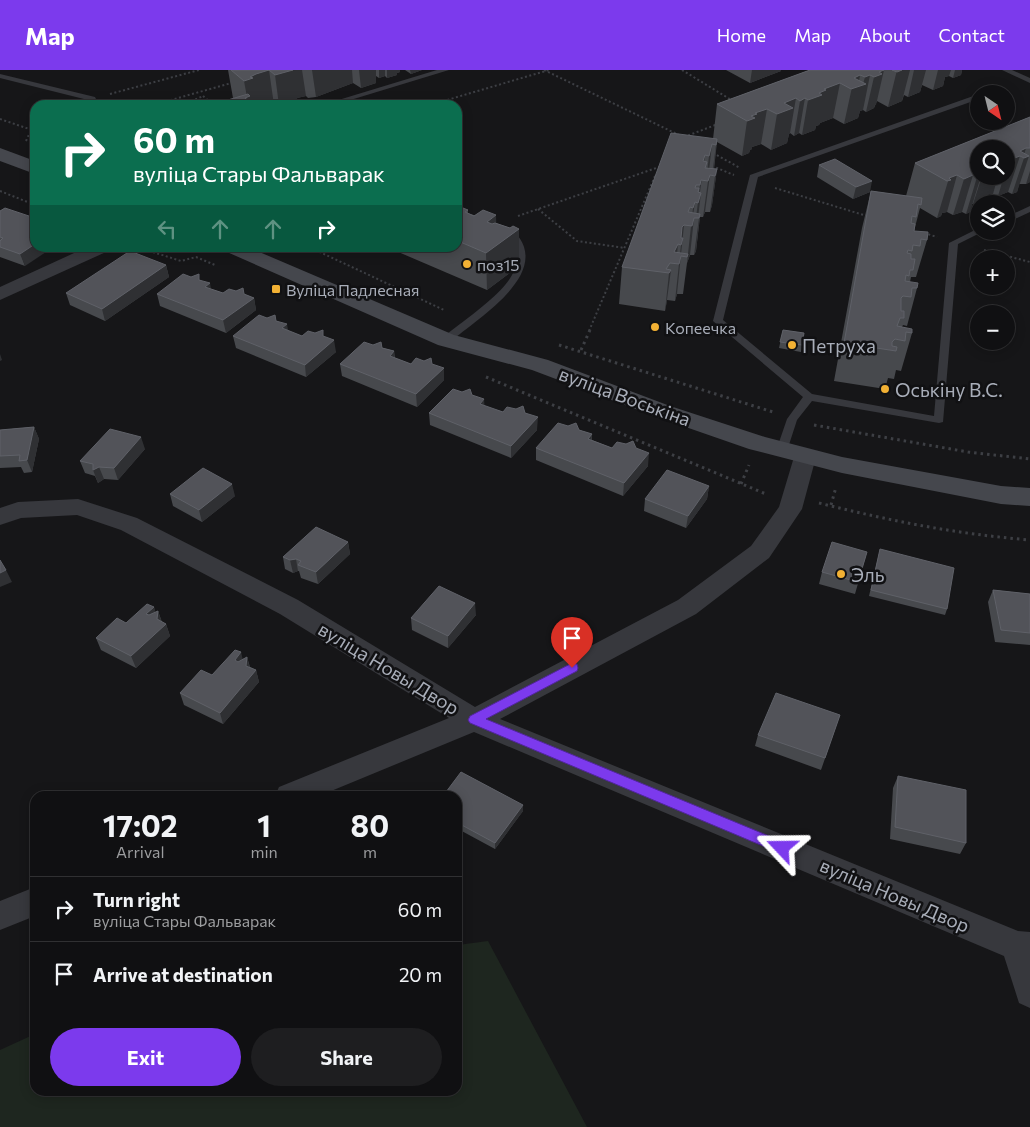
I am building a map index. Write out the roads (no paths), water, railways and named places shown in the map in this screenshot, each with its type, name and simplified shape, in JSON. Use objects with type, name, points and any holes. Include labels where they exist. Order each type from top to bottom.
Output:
[{"type":"street","points":[[0,154],[30,166]]},
{"type":"street","points":[[0,294],[90,252]]},
{"type":"street","name":"вуліца Воськіна","points":[[243,252],[446,340],[540,365],[662,411],[794,454],[1001,495],[1030,497]]},
{"type":"street","points":[[301,791],[474,720],[687,607],[760,552],[790,509],[794,499],[794,454]]},
{"type":"street","name":"вуліца Новы Двор","points":[[0,517],[18,510],[78,508],[129,524],[289,607],[474,720],[1023,946]]},
{"type":"street","points":[[0,916],[30,903]]},
{"type":"street","points":[[1023,946],[1030,992]]},
{"type":"lane","points":[[343,100],[446,70]]},
{"type":"lane","points":[[1006,70],[1030,81]]},
{"type":"lane","points":[[0,76],[92,99]]},
{"type":"lane","points":[[970,99],[753,178],[718,322],[809,397],[939,420],[954,242],[970,235]]},
{"type":"lane","points":[[1015,216],[1030,209]]},
{"type":"lane","points":[[446,340],[506,289],[517,275],[522,259],[518,241],[508,232],[496,226]]},
{"type":"lane","points":[[794,454],[792,419],[809,397]]},
{"type":"place","name":"поз15","points":[[467,264]]},
{"type":"place","name":"Вуліца Падлесная","points":[[276,289]]},
{"type":"place","name":"Копеечка","points":[[655,327]]},
{"type":"place","name":"Петруха","points":[[792,345]]},
{"type":"place","name":"Оськіну В.С.","points":[[885,389]]},
{"type":"place","name":"Эль","points":[[841,574]]}]
